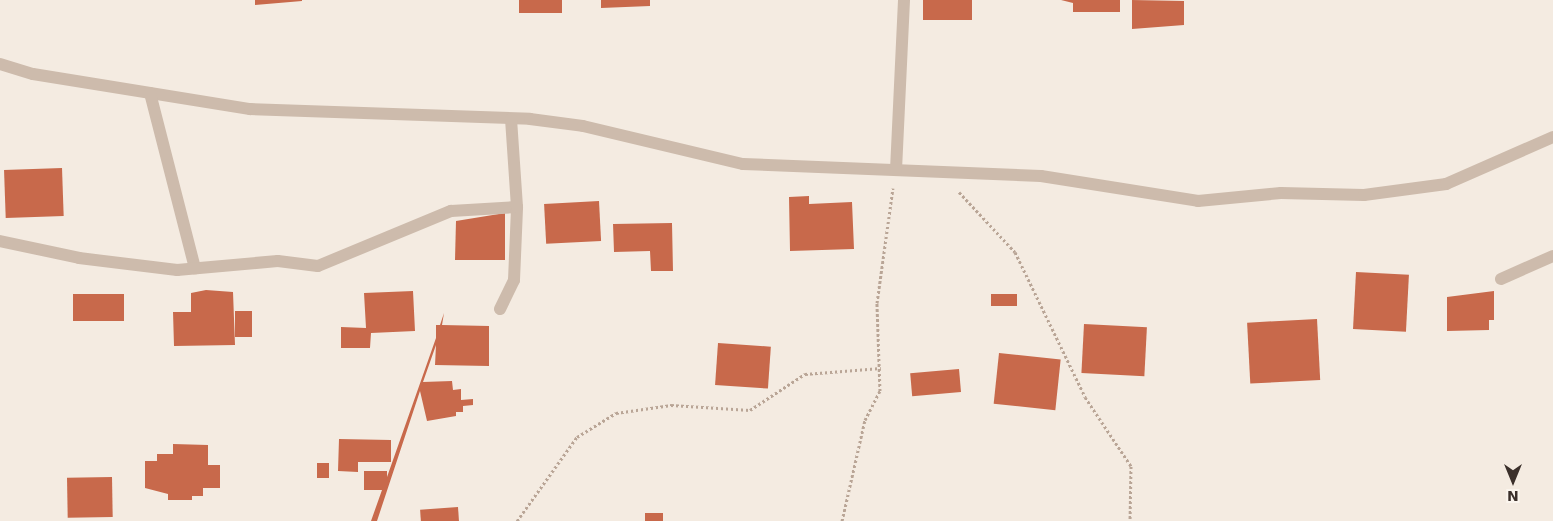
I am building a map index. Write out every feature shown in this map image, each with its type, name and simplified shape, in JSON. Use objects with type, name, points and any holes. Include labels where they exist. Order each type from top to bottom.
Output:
[{"type":"street","points":[[896,170],[904,0]]},
{"type":"street","points":[[0,64],[150,93],[250,109],[510,119],[583,126],[743,164],[1041,176],[1198,201],[1288,193],[1364,195],[1446,184],[1553,137]]},
{"type":"street","points":[[150,93],[195,268]]},
{"type":"street","points":[[500,309],[514,280],[517,207],[510,119]]},
{"type":"street","points":[[0,241],[79,258],[177,270],[278,261],[331,264],[451,211],[517,207]]},
{"type":"street","points":[[1501,279],[1553,256]]},
{"type":"path","points":[[842,521],[865,420],[880,391],[881,368],[876,303],[896,170]]},
{"type":"path","points":[[954,188],[969,199],[1015,252],[1085,397],[1131,466],[1130,521]]},
{"type":"path","points":[[517,521],[577,437],[616,414],[672,405],[750,410],[805,374],[881,368]]},
{"type":"building","points":[[255,0],[302,0],[302,1],[255,5]]},
{"type":"building","points":[[519,0],[562,0],[562,13],[519,13]]},
{"type":"building","points":[[601,0],[650,0],[650,6],[601,8]]},
{"type":"building","points":[[923,0],[972,0],[972,20],[923,20]]},
{"type":"building","points":[[1061,0],[1120,0],[1120,12],[1073,12],[1073,3]]},
{"type":"building","points":[[1132,0],[1184,1],[1184,25],[1132,29]]},
{"type":"building","points":[[62,168],[64,216],[6,218],[4,170]]},
{"type":"building","points":[[809,196],[809,204],[852,202],[854,249],[790,251],[789,197]]},
{"type":"building","points":[[599,201],[601,241],[546,244],[544,204]]},
{"type":"building","points":[[505,213],[505,260],[455,260],[456,221]]},
{"type":"building","points":[[672,223],[673,271],[651,271],[650,251],[614,252],[613,224]]},
{"type":"building","points":[[1356,272],[1409,275],[1406,332],[1353,329]]},
{"type":"building","points":[[206,290],[233,292],[235,345],[174,346],[173,312],[191,312],[191,293]]},
{"type":"building","points":[[413,291],[415,331],[371,333],[370,348],[341,348],[341,327],[366,328],[364,293]]},
{"type":"building","points":[[1494,291],[1494,320],[1489,320],[1489,330],[1447,331],[1447,297]]},
{"type":"building","points":[[73,294],[124,294],[124,321],[73,321]]},
{"type":"building","points":[[991,294],[1017,294],[1017,306],[991,306]]},
{"type":"building","points":[[235,311],[252,311],[252,337],[235,337]]},
{"type":"building","points":[[444,313],[442,325],[489,326],[489,366],[435,365],[436,345],[423,382],[452,381],[453,390],[461,389],[461,400],[473,399],[473,405],[463,406],[463,412],[456,412],[456,416],[427,421],[420,391],[377,521],[371,521],[382,490],[364,490],[364,471],[387,471],[387,477],[436,338],[436,325],[440,325]]},
{"type":"building","points":[[1317,319],[1320,380],[1250,384],[1247,323]]},
{"type":"building","points":[[1084,324],[1147,327],[1144,376],[1081,373]]},
{"type":"building","points":[[718,343],[771,347],[768,389],[715,385]]},
{"type":"building","points":[[999,353],[1061,359],[1055,410],[994,404]]},
{"type":"building","points":[[959,369],[961,392],[912,396],[910,373]]},
{"type":"building","points":[[339,439],[391,440],[391,462],[358,462],[358,472],[338,471]]},
{"type":"building","points":[[173,444],[208,445],[208,465],[220,465],[220,488],[203,488],[203,496],[192,496],[192,500],[168,500],[168,494],[145,488],[145,461],[157,461],[157,454],[173,454]]},
{"type":"building","points":[[317,463],[329,463],[329,478],[317,478]]},
{"type":"building","points":[[112,477],[113,517],[68,518],[67,478]]},
{"type":"building","points":[[458,507],[459,521],[421,521],[420,510]]},
{"type":"building","points":[[645,513],[663,513],[663,521],[645,521]]}]
